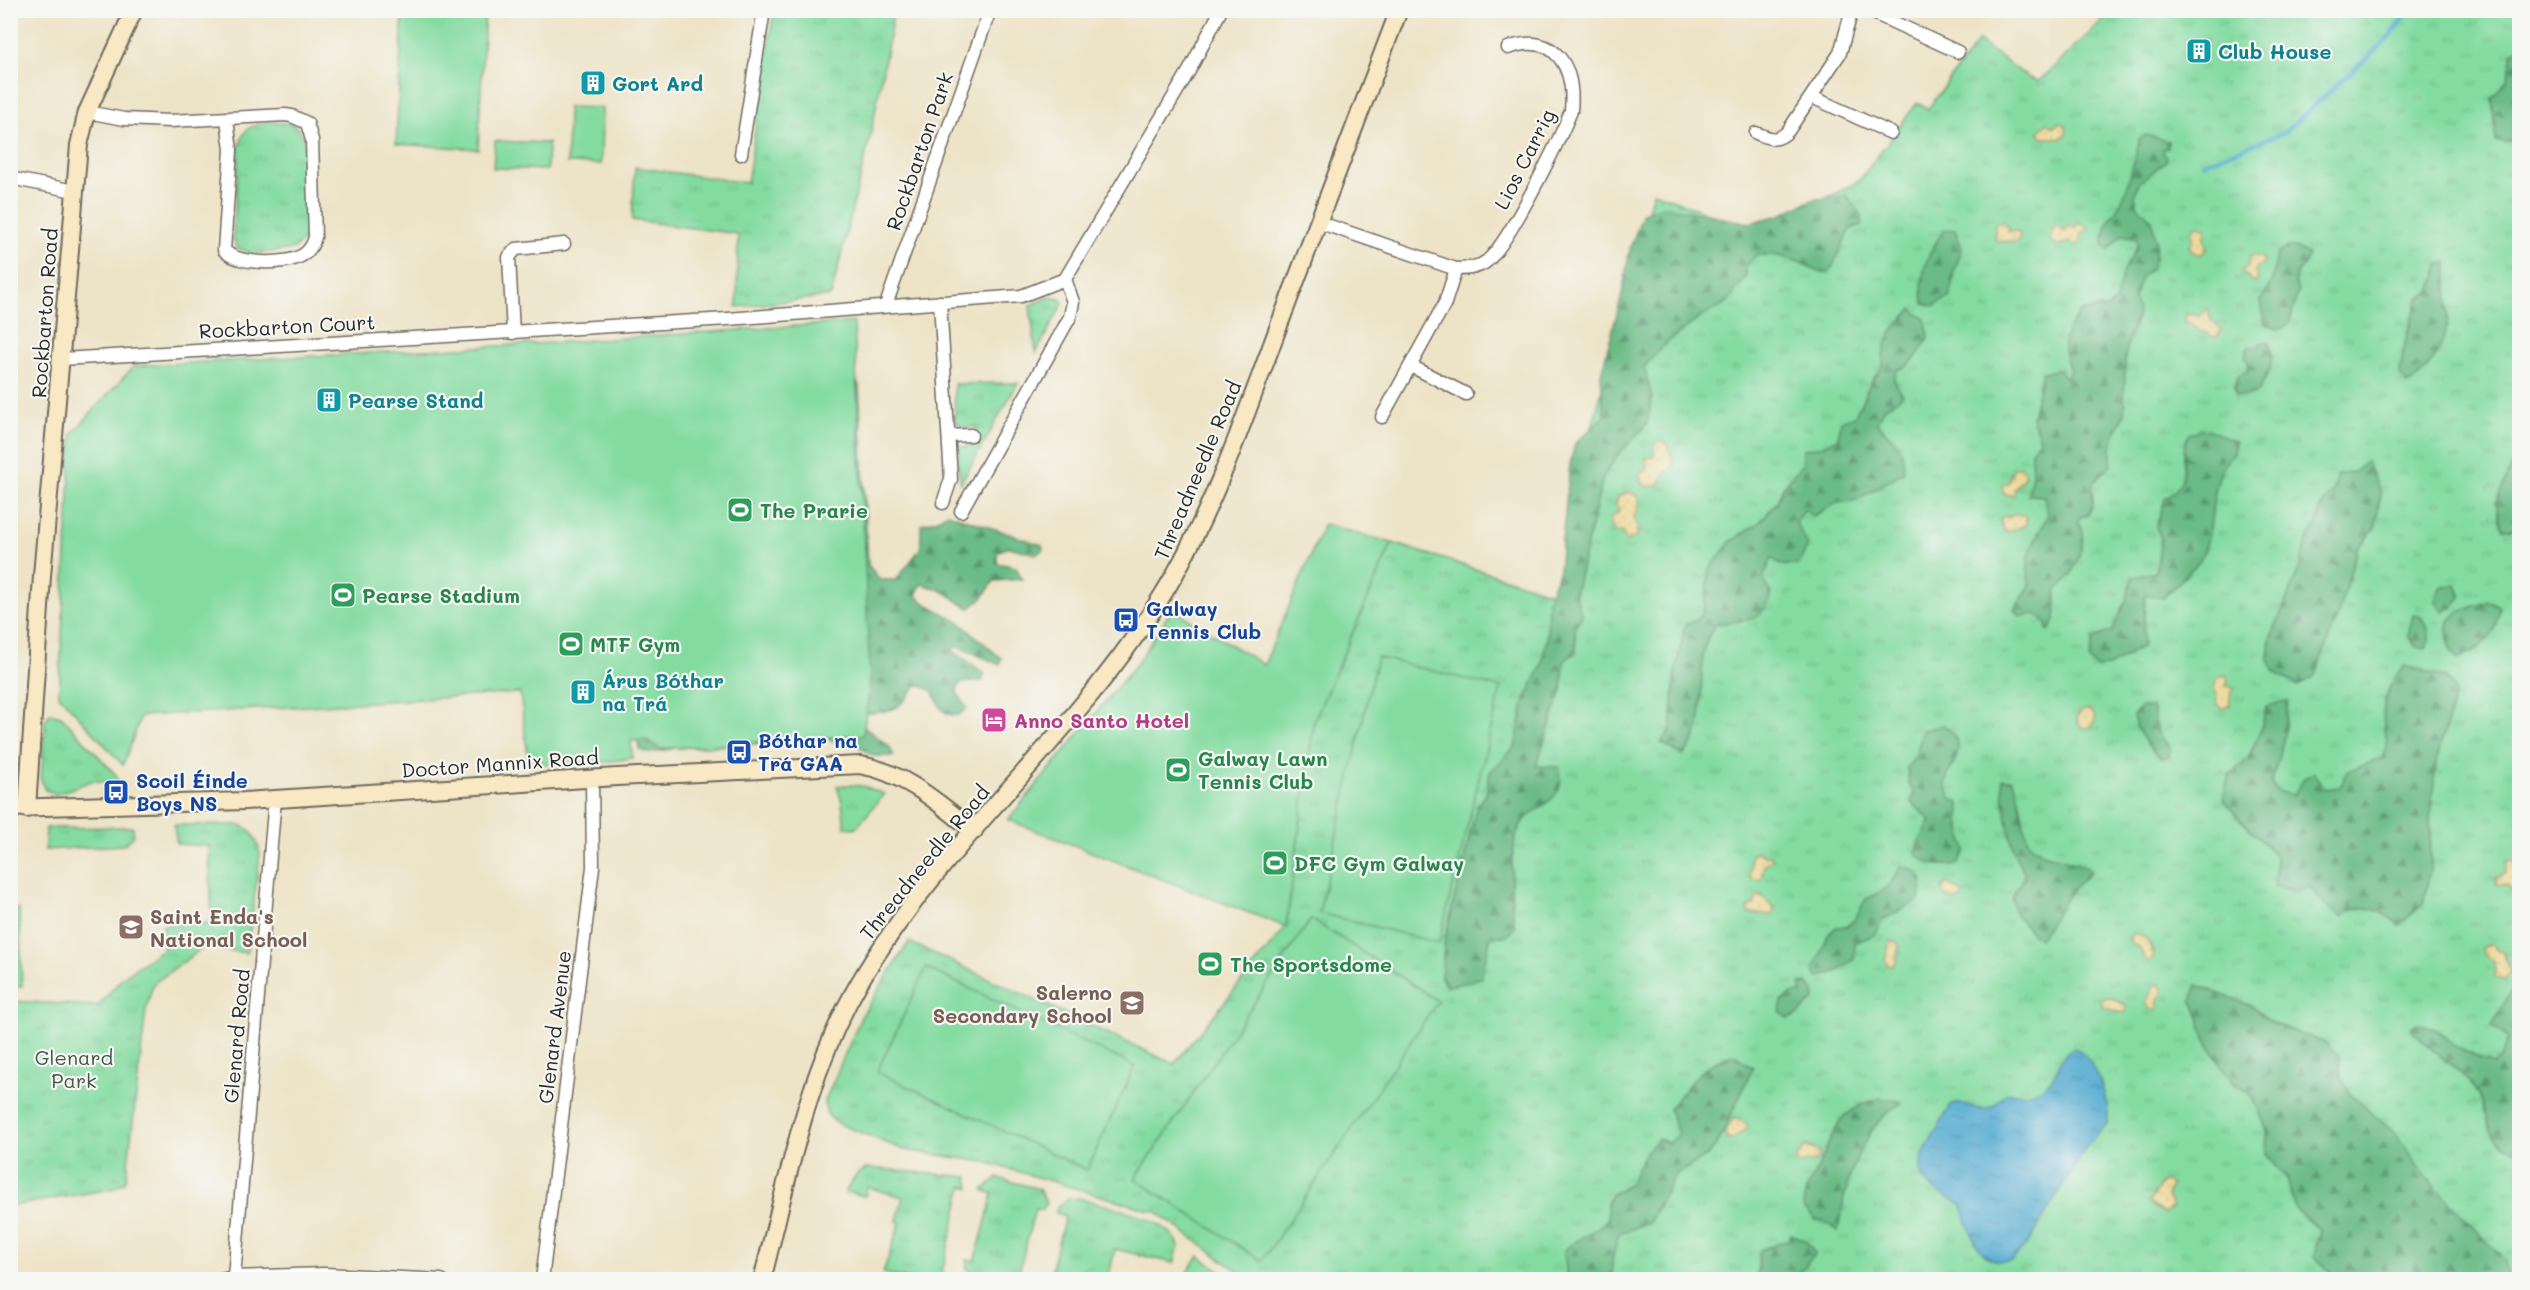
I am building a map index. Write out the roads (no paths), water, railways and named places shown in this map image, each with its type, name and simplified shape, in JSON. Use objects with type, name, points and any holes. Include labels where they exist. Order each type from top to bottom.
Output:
[{"type":"street","name":"Rockbarton Road","points":[[19,809],[62,358],[74,191],[87,112],[134,10]]},
{"type":"street","points":[[741,154],[764,10]]},
{"type":"street","name":"Rockbarton Park","points":[[886,305],[990,10]]},
{"type":"street","points":[[886,305],[1021,296],[1065,279],[1189,71],[1221,10]]},
{"type":"street","name":"Threadneedle Road","points":[[762,1280],[807,1107],[823,1058],[838,1023],[882,947],[974,831],[1133,640],[1174,575],[1204,515],[1233,448],[1399,10]]},
{"type":"street","points":[[1756,133],[1779,139],[1812,97],[1840,53],[1852,10]]},
{"type":"street","points":[[1867,10],[1958,52]]},
{"type":"street","name":"Lios Carrig","points":[[1456,269],[1467,269],[1485,263],[1497,252],[1571,111],[1573,93],[1570,77],[1564,62],[1556,53],[1532,43],[1508,48]]},
{"type":"street","points":[[1812,97],[1891,133]]},
{"type":"street","points":[[87,112],[141,120],[292,116],[307,123],[312,140],[315,237],[313,244],[303,255],[277,260],[251,261],[233,257],[224,250],[231,150],[227,119]]},
{"type":"street","points":[[10,178],[74,191]]},
{"type":"street","points":[[1318,222],[1456,269],[1450,293],[1382,417]]},
{"type":"street","points":[[513,333],[509,257],[516,249],[564,244]]},
{"type":"street","points":[[961,511],[1070,317],[1073,302],[1065,279]]},
{"type":"street","points":[[940,302],[951,479],[943,503]]},
{"type":"street","name":"Rockbarton Court","points":[[62,358],[513,333],[858,309],[886,305]]},
{"type":"street","points":[[1412,366],[1466,394]]},
{"type":"street","points":[[949,436],[971,435]]},
{"type":"street","name":"Doctor Mannix Road","points":[[19,809],[275,798],[592,778],[861,765],[892,773],[932,798],[974,831]]},
{"type":"street","name":"Glenard Avenue","points":[[542,1280],[593,867],[592,778]]},
{"type":"street","name":"Glenard Road","points":[[234,1276],[275,798]]},
{"type":"street","points":[[220,1280],[234,1276],[336,1274],[441,1280]]},
{"type":"water","points":[[2073,1048],[2081,1051],[2088,1059],[2100,1080],[2107,1105],[2107,1124],[2086,1147],[2031,1239],[2013,1260],[1991,1259],[1977,1246],[1962,1206],[1927,1183],[1922,1176],[1920,1168],[1922,1158],[1951,1105],[1967,1105],[1979,1109],[1990,1108],[2006,1093],[2026,1094],[2040,1089],[2053,1078],[2062,1058]]},
{"type":"waterway","points":[[2203,163],[2285,132],[2390,37],[2409,10]]},
{"type":"place","name":"Club House","points":[[2199,51]]},
{"type":"place","name":"Gort Ard","points":[[593,83]]},
{"type":"place","name":"Pearse Stand","points":[[329,400]]},
{"type":"place","name":"The Prarie","points":[[740,510]]},
{"type":"place","name":"Pearse Stadium","points":[[343,595]]},
{"type":"place","name":"Galway Tennis Club","points":[[1126,620]]},
{"type":"place","name":"MTF Gym","points":[[571,644]]},
{"type":"place","name":"Árus Bóthar na Trá","points":[[583,692]]},
{"type":"place","name":"Anno Santo Hotel","points":[[994,720]]},
{"type":"place","name":"Bóthar na Trá GAA","points":[[739,752]]},
{"type":"place","name":"Galway Lawn Tennis Club","points":[[1178,770]]},
{"type":"place","name":"Scoil Éinde Boys NS","points":[[116,792]]},
{"type":"place","name":"DFC Gym Galway","points":[[1275,863]]},
{"type":"place","name":"Saint Enda's National School","points":[[131,927]]},
{"type":"place","name":"The Sportsdome","points":[[1210,964]]},
{"type":"place","name":"Salerno Secondary School","points":[[1132,1003]]},
{"type":"park label","name":"Glenard Park","points":[[74,1068]]}]
